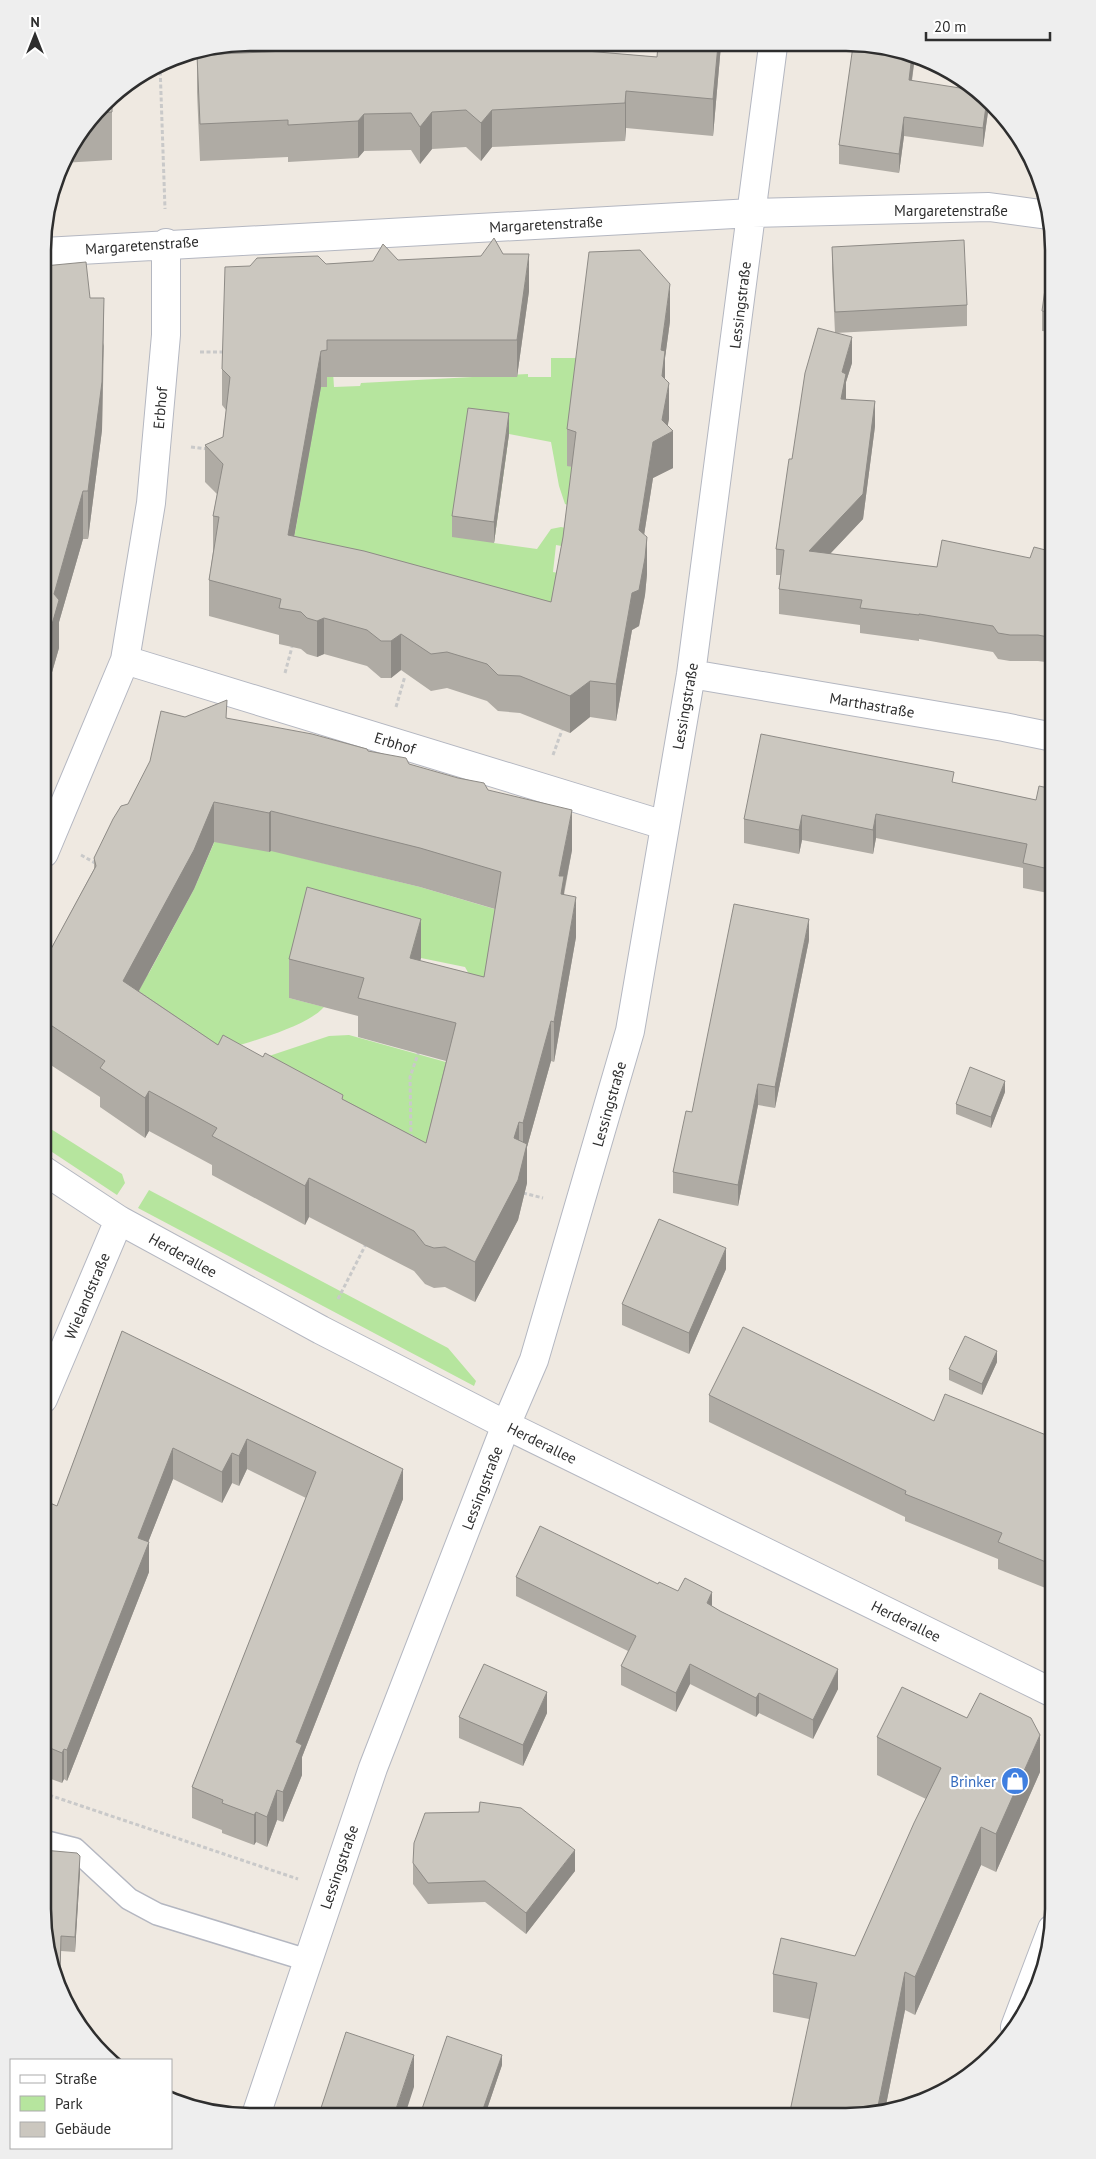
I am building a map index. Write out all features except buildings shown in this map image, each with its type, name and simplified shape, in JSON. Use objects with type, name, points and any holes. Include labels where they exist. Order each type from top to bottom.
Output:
[{"type":"street","name":"Lessingstraße","points":[[258,2108],[373,1768],[506,1425],[534,1360],[630,1031],[691,674],[772,51]]},
{"type":"street","name":"Margaretenstraße","points":[[51,251],[166,243],[752,212],[988,207],[1041,214]]},
{"type":"street","name":"Erbhof","points":[[51,837],[125,660],[151,503],[166,335],[166,243]]},
{"type":"street","name":"Erbhof","points":[[125,660],[664,825]]},
{"type":"street","name":"Marthastraße","points":[[691,674],[1004,726],[1045,735]]},
{"type":"street","name":"Herderallee","points":[[51,1175],[119,1220],[321,1330],[506,1425],[1045,1689]]},
{"type":"street","name":"Wielandstraße","points":[[51,1380],[119,1220]]},
{"type":"lane","points":[[51,1843],[75,1849],[129,1899],[157,1914],[307,1960]]},
{"type":"path","points":[[160,73],[166,243]]},
{"type":"path","points":[[411,1141],[410,1076],[420,1048]]},
{"type":"path","points":[[520,1193],[547,1199]]},
{"type":"path","points":[[321,1330],[369,1239]]},
{"type":"path","points":[[51,1796],[331,1890]]},
{"type":"green space","points":[[551,358],[593,358],[567,465],[576,469],[575,508],[565,504],[559,486],[551,442],[509,434],[494,543],[537,549],[551,529],[561,527],[570,529],[567,547],[556,545],[553,572],[563,574],[552,637],[289,567],[315,418],[295,372],[333,372],[334,387],[360,386],[361,383],[528,374],[528,377],[551,377]]},
{"type":"green space","points":[[223,822],[294,856],[420,887],[501,911],[489,982],[470,976],[465,967],[421,958],[289,998],[324,1007],[315,1015],[287,1029],[208,1055],[125,997],[149,973],[194,889]]},
{"type":"green space","points":[[349,1035],[460,1066],[432,1159],[239,1066],[329,1036]]},
{"type":"green space","points":[[51,1129],[122,1174],[125,1183],[117,1195],[51,1151]]},
{"type":"green space","points":[[149,1190],[448,1348],[476,1381],[474,1386],[138,1208]]},
{"type":"place","name":"Brinker","points":[[1015,1781]]}]
